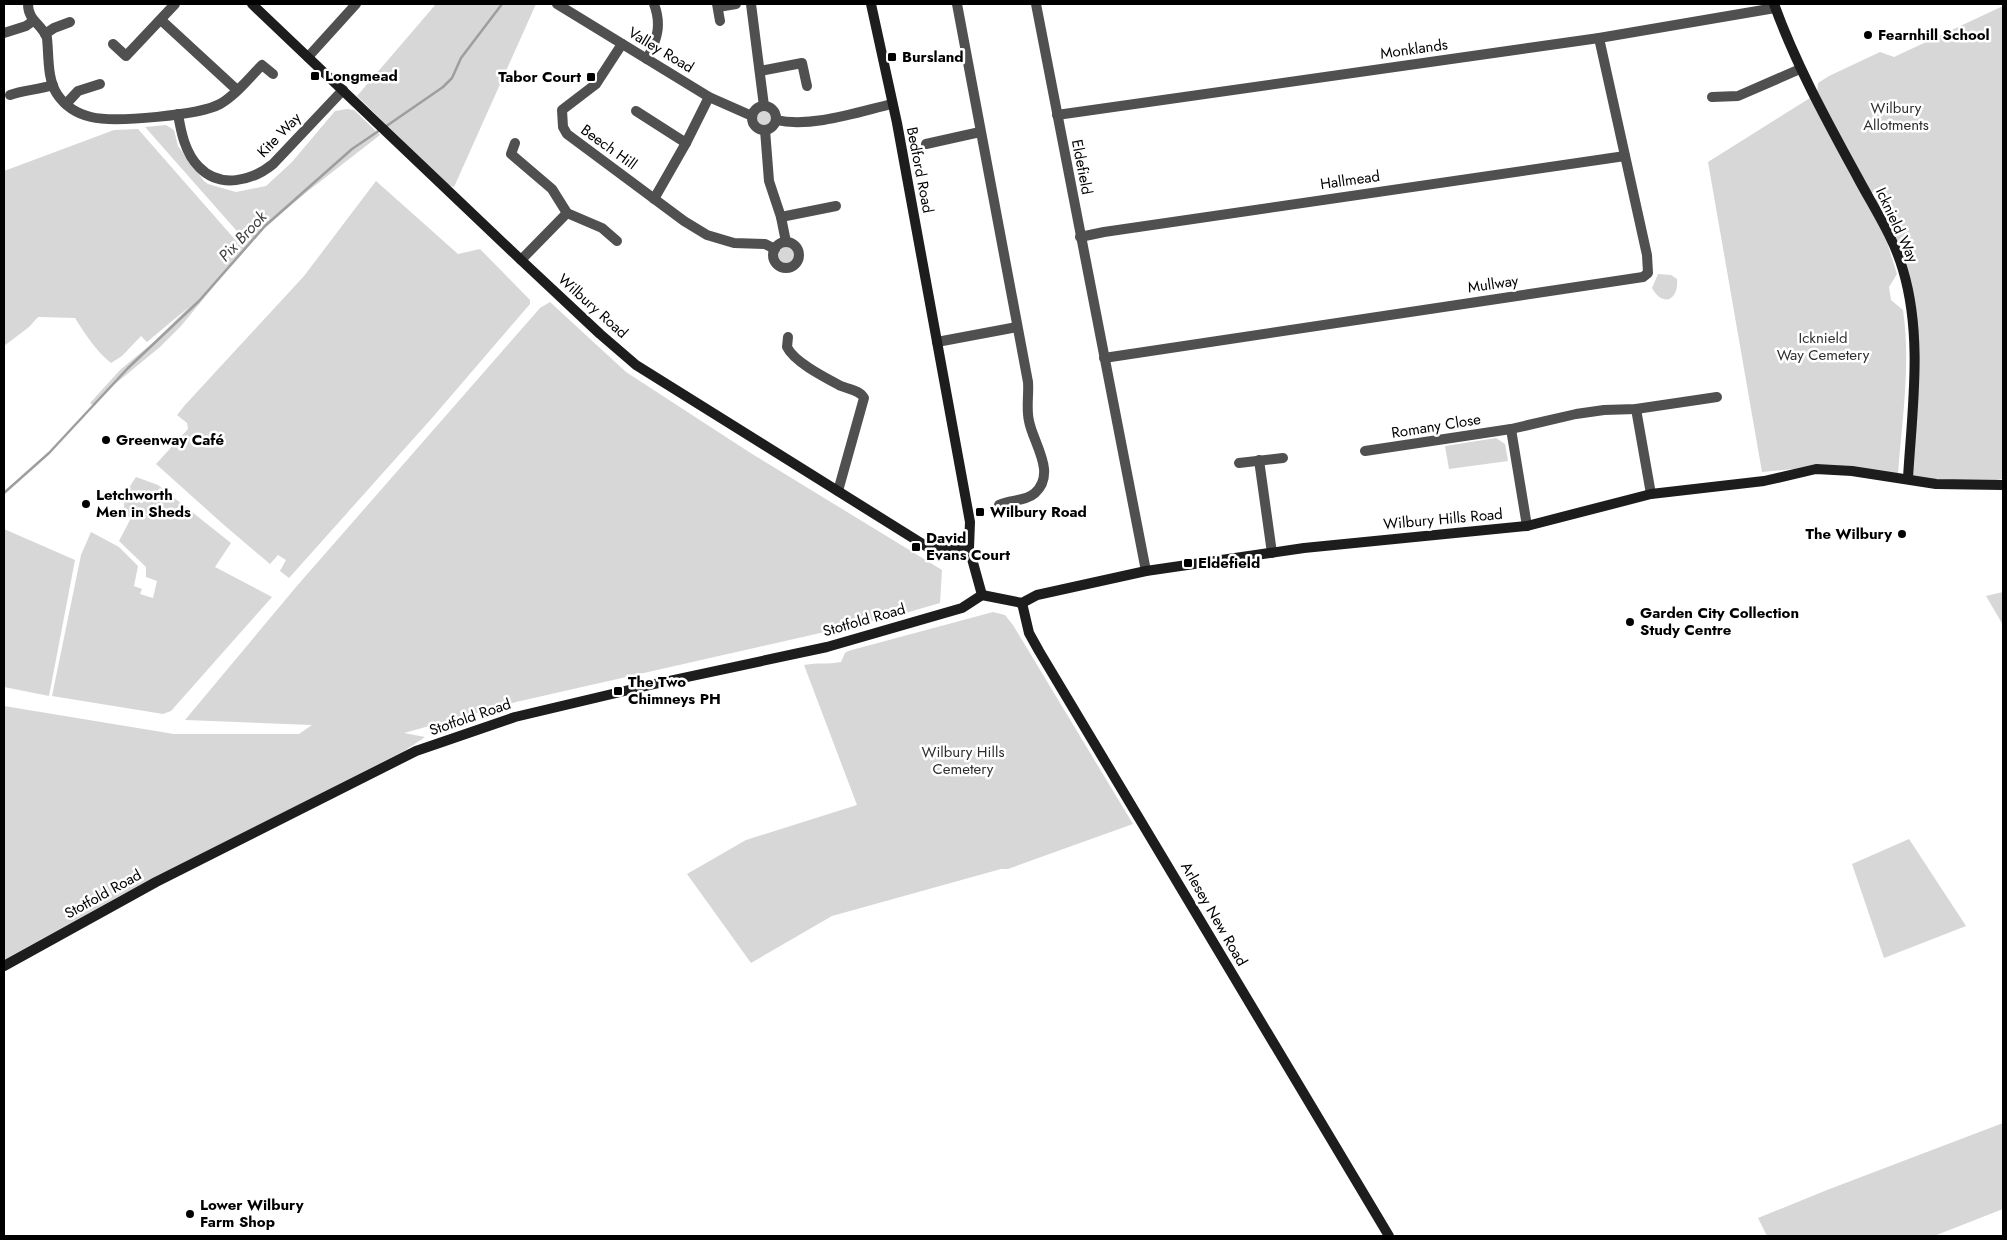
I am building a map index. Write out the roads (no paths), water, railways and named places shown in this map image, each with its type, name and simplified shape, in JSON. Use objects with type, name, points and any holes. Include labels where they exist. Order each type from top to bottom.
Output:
[{"type":"street","points":[[28,4],[29,14],[45,34],[49,72],[57,93],[74,110],[96,118],[134,118],[178,114],[214,107],[226,100],[262,65],[273,74]]},
{"type":"street","points":[[113,44],[126,56],[175,4]]},
{"type":"street","name":"Wilbury Road","points":[[252,4],[521,260],[600,334],[636,364],[929,548],[950,550],[969,548]]},
{"type":"street","points":[[308,58],[356,4]]},
{"type":"street","points":[[647,60],[658,33],[659,21],[654,4]]},
{"type":"street","points":[[720,21],[717,6],[736,4]]},
{"type":"street","points":[[751,4],[764,106]]},
{"type":"street","name":"Bedford Road","points":[[871,4],[938,342],[970,522],[969,548],[982,595]]},
{"type":"street","points":[[957,4],[1028,382],[1029,422],[1044,467],[1043,481],[1033,494],[1021,500],[999,505]]},
{"type":"street","name":"Eldefield","points":[[1036,4],[1146,571]]},
{"type":"street","name":"Valley Road","points":[[561,5],[709,97],[752,116]]},
{"type":"street","name":"Monklands","points":[[1057,115],[1598,38],[1774,6]]},
{"type":"street","name":"Icknield Way","points":[[1774,6],[1800,69],[1888,235],[1903,269],[1914,336],[1914,390],[1908,478]]},
{"type":"street","points":[[161,20],[237,90]]},
{"type":"street","points":[[4,33],[26,26],[33,21]]},
{"type":"street","points":[[45,34],[54,28],[70,22]]},
{"type":"street","name":"Mullway","points":[[1104,358],[1643,277],[1648,273],[1649,265],[1598,38]]},
{"type":"street","name":"Beech Hill","points":[[622,44],[596,84],[562,110],[561,118],[567,134],[654,199],[691,225],[716,239],[743,244],[765,244],[774,249]]},
{"type":"street","points":[[760,71],[802,63],[807,86]]},
{"type":"street","points":[[1712,97],[1738,96],[1800,69]]},
{"type":"street","points":[[66,104],[78,92],[100,84]]},
{"type":"street","points":[[10,95],[24,90],[39,89],[53,85]]},
{"type":"street","name":"Kite Way","points":[[178,114],[186,147],[198,167],[204,172],[222,179],[243,180],[264,172],[273,164],[343,90]]},
{"type":"street","points":[[654,199],[686,143],[709,97]]},
{"type":"street","points":[[776,120],[804,122],[892,104]]},
{"type":"street","points":[[764,106],[773,110],[776,120],[772,127],[765,130],[755,126],[752,116],[756,109],[764,106]]},
{"type":"street","points":[[636,111],[686,143]]},
{"type":"street","points":[[765,130],[770,181],[781,217],[786,242]]},
{"type":"street","name":"Bedford Road","points":[[926,144],[980,132]]},
{"type":"street","points":[[515,143],[511,154],[552,189],[567,213],[602,228],[617,240]]},
{"type":"street","name":"Hallmead","points":[[1080,237],[1342,196],[1625,156]]},
{"type":"street","points":[[781,217],[836,206]]},
{"type":"street","points":[[521,260],[567,213]]},
{"type":"street","points":[[786,242],[794,244],[799,251],[799,257],[794,265],[787,268],[777,264],[773,256],[774,249],[786,242]]},
{"type":"street","points":[[938,342],[1017,327]]},
{"type":"street","points":[[788,337],[787,348],[793,356],[840,385],[860,393],[864,398],[838,491]]},
{"type":"street","name":"Romany Close","points":[[1365,451],[1511,429],[1576,414],[1604,410],[1636,409],[1717,397]]},
{"type":"street","points":[[1636,409],[1651,494]]},
{"type":"street","points":[[1511,429],[1527,526]]},
{"type":"street","points":[[1239,463],[1283,458]]},
{"type":"street","points":[[1259,460],[1272,553]]},
{"type":"street","name":"Wilbury Hills Road","points":[[1022,603],[1037,595],[1146,571],[1335,545],[1527,526],[1651,494],[1764,481],[1816,469],[1852,471],[1908,478]]},
{"type":"street","points":[[1908,478],[1936,484],[2003,485]]},
{"type":"street","points":[[982,595],[1022,603]]},
{"type":"street","name":"Stotfold Road","points":[[4,966],[156,882],[416,751],[515,717],[650,685],[827,647],[962,608],[982,595]]},
{"type":"street","name":"Arlesey New Road","points":[[1022,603],[1029,633],[1039,651],[1389,1236]]},
{"type":"waterway","name":"Pix Brook","points":[[385,127],[443,87],[452,78],[461,58],[502,4]]},
{"type":"waterway","name":"Pix Brook","points":[[4,493],[49,453],[128,368],[199,301],[265,226],[352,149],[380,130]]},
{"type":"place","name":"Fearnhill School","points":[[1868,35]]},
{"type":"place","name":"Bursland","points":[[892,57]]},
{"type":"place","name":"Longmead","points":[[315,76]]},
{"type":"place","name":"Tabor Court","points":[[591,77]]},
{"type":"place","name":"Greenway Café","points":[[106,440]]},
{"type":"place","name":"Letchworth Men in Sheds","points":[[86,504]]},
{"type":"place","name":"Wilbury Road","points":[[980,512]]},
{"type":"place","name":"The Wilbury","points":[[1902,534]]},
{"type":"place","name":"David Evans Court","points":[[916,547]]},
{"type":"place","name":"Eldefield","points":[[1188,563]]},
{"type":"place","name":"Garden City Collection Study Centre","points":[[1630,622]]},
{"type":"place","name":"The Two Chimneys PH","points":[[618,691]]},
{"type":"place","name":"Lower Wilbury Farm Shop","points":[[190,1214]]},
{"type":"park label","name":"Wilbury Allotments","points":[[1896,116]]},
{"type":"park label","name":"Icknield Way Cemetery","points":[[1823,346]]},
{"type":"park label","name":"Wilbury Hills Cemetery","points":[[963,760]]}]
